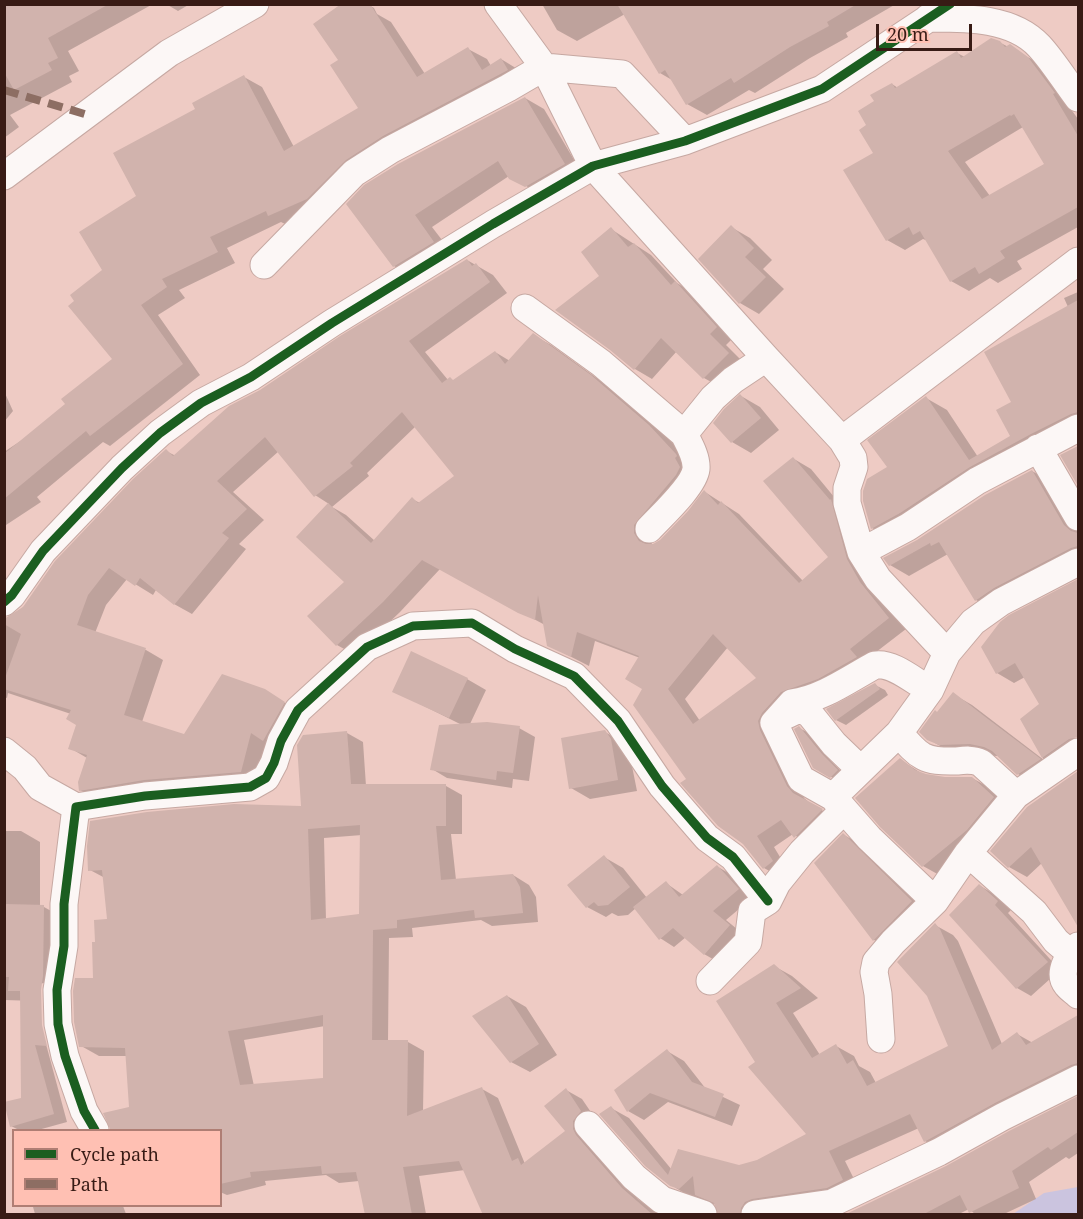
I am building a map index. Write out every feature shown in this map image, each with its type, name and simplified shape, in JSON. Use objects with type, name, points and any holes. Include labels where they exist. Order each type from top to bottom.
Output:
[{"type":"street","points":[[4,176],[169,53],[255,4]]},
{"type":"street","points":[[498,4],[544,67],[593,166],[842,440],[853,458],[854,467],[847,488],[847,503],[861,552],[878,579],[947,653]]},
{"type":"street","points":[[7,591],[122,468],[160,433],[192,409],[250,377],[332,323],[483,230],[593,166],[685,141],[822,88],[939,11],[960,18],[1010,26],[1038,44],[1078,98]]},
{"type":"street","points":[[264,265],[354,173],[390,150],[544,67],[622,74],[685,141]]},
{"type":"street","points":[[842,440],[1078,261]]},
{"type":"street","points":[[525,309],[601,363],[684,434],[694,454],[696,469],[692,481],[650,529]]},
{"type":"street","points":[[684,434],[713,398],[733,380],[766,358]]},
{"type":"street","points":[[861,552],[909,527],[977,481],[1078,428]]},
{"type":"street","points":[[1038,448],[1078,517]]},
{"type":"street","points":[[711,981],[748,942],[752,911],[768,901],[777,883],[838,804],[861,770],[899,733],[930,690],[947,653],[973,621],[1075,562]]},
{"type":"street","points":[[4,751],[25,768],[40,787],[76,807],[145,796],[250,787],[266,778],[281,741],[298,710],[367,647],[413,626],[472,623],[515,649],[574,676],[618,721],[662,786],[707,838],[733,857],[768,901]]},
{"type":"street","points":[[774,723],[792,703],[806,701],[825,693],[875,665],[882,664],[891,668],[930,690]]},
{"type":"street","points":[[774,723],[790,712],[801,710],[809,713],[834,744],[861,770]]},
{"type":"street","points":[[774,723],[801,779],[838,804],[935,901]]},
{"type":"street","points":[[899,733],[917,754],[928,759],[981,762],[1016,795]]},
{"type":"street","points":[[881,1039],[874,972],[876,962],[935,901],[968,853],[1016,795],[1078,752]]},
{"type":"street","points":[[76,807],[64,904],[64,946],[57,990],[58,1024],[65,1056],[84,1111],[94,1129]]},
{"type":"street","points":[[968,853],[1034,912],[1056,941],[1074,949],[1065,964],[1063,978],[1066,985],[1078,995]]},
{"type":"street","points":[[754,1215],[832,1203],[939,1152],[1078,1079]]},
{"type":"street","points":[[588,1125],[634,1177],[662,1200],[703,1215]]},
{"type":"shaded area","points":[[1078,1187],[1078,1214],[1013,1214],[1044,1193]]},
{"type":"building","points":[[4,4],[109,4],[48,38],[58,58],[48,63],[52,70],[14,90],[4,72]]},
{"type":"building","points":[[341,4],[370,4],[417,77],[468,47],[482,70],[501,58],[508,70],[383,136],[346,160],[307,199],[268,216],[266,211],[210,237],[218,252],[162,279],[167,287],[141,305],[183,364],[90,436],[86,431],[4,499],[4,454],[65,404],[61,399],[112,359],[68,306],[74,301],[70,295],[102,270],[79,232],[136,196],[113,153],[195,109],[192,103],[244,75],[284,151],[358,108],[330,65],[338,60],[313,24]]},
{"type":"building","points":[[617,4],[857,4],[827,22],[829,26],[790,47],[734,83],[731,78],[686,105],[665,70],[659,74]]},
{"type":"building","points":[[991,38],[1000,41],[1005,47],[1010,44],[1028,57],[1055,93],[1053,94],[1078,136],[1078,207],[1000,251],[1005,258],[979,274],[975,267],[950,282],[920,231],[913,235],[909,227],[886,241],[843,170],[873,153],[859,130],[866,125],[858,111],[874,101],[870,95],[892,83],[895,88],[957,51],[961,58]],"holes":[[[1014,114],[1044,164],[982,199],[948,151]]]},
{"type":"building","points":[[525,97],[565,164],[525,187],[509,179],[498,161],[415,215],[434,242],[393,267],[346,204],[364,185],[398,164]]},
{"type":"building","points":[[731,225],[754,248],[745,257],[766,277],[739,304],[698,259]]},
{"type":"building","points":[[611,227],[628,247],[634,243],[671,285],[675,281],[717,327],[710,334],[729,353],[703,379],[661,338],[634,370],[555,310],[599,276],[581,252]]},
{"type":"building","points":[[467,259],[472,266],[476,263],[490,282],[409,341],[442,383],[450,377],[453,380],[495,351],[505,364],[533,333],[591,375],[649,425],[676,454],[675,458],[680,467],[676,475],[634,525],[634,533],[639,541],[653,544],[660,540],[688,511],[704,490],[718,505],[721,501],[799,583],[828,557],[763,481],[793,457],[831,499],[847,559],[860,582],[889,618],[850,649],[857,657],[818,679],[781,692],[762,713],[758,721],[760,730],[787,786],[793,793],[823,809],[794,838],[781,820],[757,836],[773,861],[763,869],[743,844],[718,826],[680,783],[686,779],[633,705],[642,689],[625,679],[639,656],[577,632],[571,657],[547,646],[538,595],[535,620],[422,560],[383,602],[336,646],[307,616],[344,582],[296,537],[328,503],[371,543],[412,497],[418,503],[454,476],[402,412],[350,463],[353,466],[314,497],[265,437],[217,481],[247,509],[222,533],[229,538],[174,605],[140,578],[135,586],[109,568],[88,595],[77,625],[146,648],[124,715],[184,734],[222,674],[265,689],[285,702],[263,741],[251,733],[241,772],[144,780],[79,791],[78,782],[87,755],[68,749],[76,725],[66,719],[71,710],[4,689],[4,681],[21,634],[4,624],[4,619],[23,607],[55,561],[133,479],[166,449],[173,456],[229,406],[260,390],[340,336]],"holes":[[[713,634],[756,678],[693,724],[668,689]]]},
{"type":"building","points":[[1078,300],[1078,412],[970,467],[900,513],[871,529],[863,501],[863,491],[867,479],[887,467],[867,440],[926,396],[969,460],[1010,436],[996,410],[1011,402],[984,352]]},
{"type":"building","points":[[740,394],[761,418],[731,443],[713,423]]},
{"type":"building","points":[[1078,446],[1078,486],[1060,455]]},
{"type":"building","points":[[1032,470],[1064,525],[1078,533],[1078,546],[994,588],[975,601],[939,542],[931,546],[930,543],[889,566],[883,558],[917,540],[985,495]]},
{"type":"building","points":[[1078,579],[1078,737],[1069,739],[1042,758],[1020,719],[1039,704],[1015,663],[996,674],[981,647],[1000,622],[1009,615]]},
{"type":"building","points":[[411,651],[468,678],[449,718],[392,692]]},
{"type":"building","points":[[875,683],[880,689],[835,721],[826,709]]},
{"type":"building","points":[[953,692],[1041,759],[1017,775],[992,751],[984,747],[970,744],[939,745],[927,740],[919,732],[935,710],[937,712]]},
{"type":"building","points":[[487,722],[520,726],[513,773],[497,771],[496,780],[430,770],[439,725]]},
{"type":"building","points":[[799,726],[838,770],[830,778],[813,768],[794,729]]},
{"type":"building","points":[[605,730],[611,739],[618,780],[569,789],[561,738]]},
{"type":"building","points":[[347,731],[351,784],[446,784],[446,826],[436,826],[441,880],[513,874],[520,887],[523,913],[475,918],[474,910],[397,920],[397,928],[373,930],[372,1040],[408,1040],[407,1116],[482,1087],[512,1161],[518,1158],[521,1165],[565,1131],[544,1106],[566,1088],[581,1111],[573,1121],[576,1135],[622,1188],[653,1215],[483,1215],[459,1161],[403,1167],[412,1215],[365,1215],[356,1172],[322,1174],[321,1166],[250,1172],[251,1177],[222,1184],[222,1129],[110,1129],[103,1113],[129,1107],[125,1048],[79,1047],[74,1022],[75,978],[93,978],[94,920],[107,919],[102,870],[88,871],[87,846],[90,821],[147,812],[234,804],[301,806],[297,745],[303,735]],"holes":[[[360,825],[359,914],[311,920],[308,829]],[[323,1015],[323,1078],[240,1085],[228,1031]]]},
{"type":"building","points":[[900,758],[915,770],[926,774],[972,777],[994,797],[967,830],[922,867],[880,827],[855,798]]},
{"type":"building","points":[[1078,771],[1078,927],[1031,847],[1008,868],[990,851],[1027,807]]},
{"type":"building","points":[[843,833],[912,901],[873,941],[814,863]]},
{"type":"building","points":[[604,855],[630,887],[608,905],[598,906],[594,902],[586,908],[567,885]]},
{"type":"building","points":[[717,865],[739,889],[713,911],[730,925],[704,955],[673,928],[659,940],[633,907],[666,881],[679,897]]},
{"type":"building","points":[[979,884],[998,901],[995,905],[1048,962],[1016,989],[949,915]]},
{"type":"building","points":[[4,904],[44,905],[41,990],[42,1025],[47,1046],[35,1045],[54,1114],[10,1127],[4,1102],[21,1098],[20,991],[8,991],[9,977],[4,977]]},
{"type":"building","points":[[935,923],[940,929],[992,1050],[1017,1032],[1026,1045],[1078,1015],[1078,1063],[995,1103],[924,1142],[910,1114],[829,1151],[843,1180],[827,1188],[752,1199],[745,1202],[740,1215],[718,1215],[714,1203],[695,1195],[693,1176],[679,1189],[670,1186],[645,1166],[599,1114],[611,1106],[668,1175],[678,1149],[739,1165],[757,1160],[806,1134],[748,1067],[755,1062],[716,1001],[774,964],[801,988],[776,1003],[812,1058],[836,1044],[847,1064],[853,1060],[867,1086],[948,1046],[927,996],[897,962]]},
{"type":"building","points":[[507,995],[539,1044],[510,1063],[472,1016]]},
{"type":"building","points":[[667,1049],[692,1082],[724,1094],[715,1117],[650,1093],[627,1112],[614,1090]]},
{"type":"building","points":[[1078,1096],[1078,1132],[1051,1150],[1048,1147],[1012,1171],[1019,1188],[969,1213],[960,1195],[922,1215],[844,1215],[946,1166]]},
{"type":"marked path","points":[[4,90],[88,115]]},
{"type":"cycle path","points":[[4,602],[12,595],[43,551],[122,468],[160,433],[201,403],[251,377],[332,323],[493,224],[593,166],[685,141],[822,89],[950,4]]},
{"type":"cycle path","points":[[94,1129],[84,1111],[65,1056],[58,1024],[57,990],[64,946],[64,904],[76,807],[145,796],[250,787],[266,778],[281,741],[298,710],[367,647],[413,626],[472,623],[515,649],[574,676],[618,721],[662,786],[707,838],[733,857],[768,901]]}]
